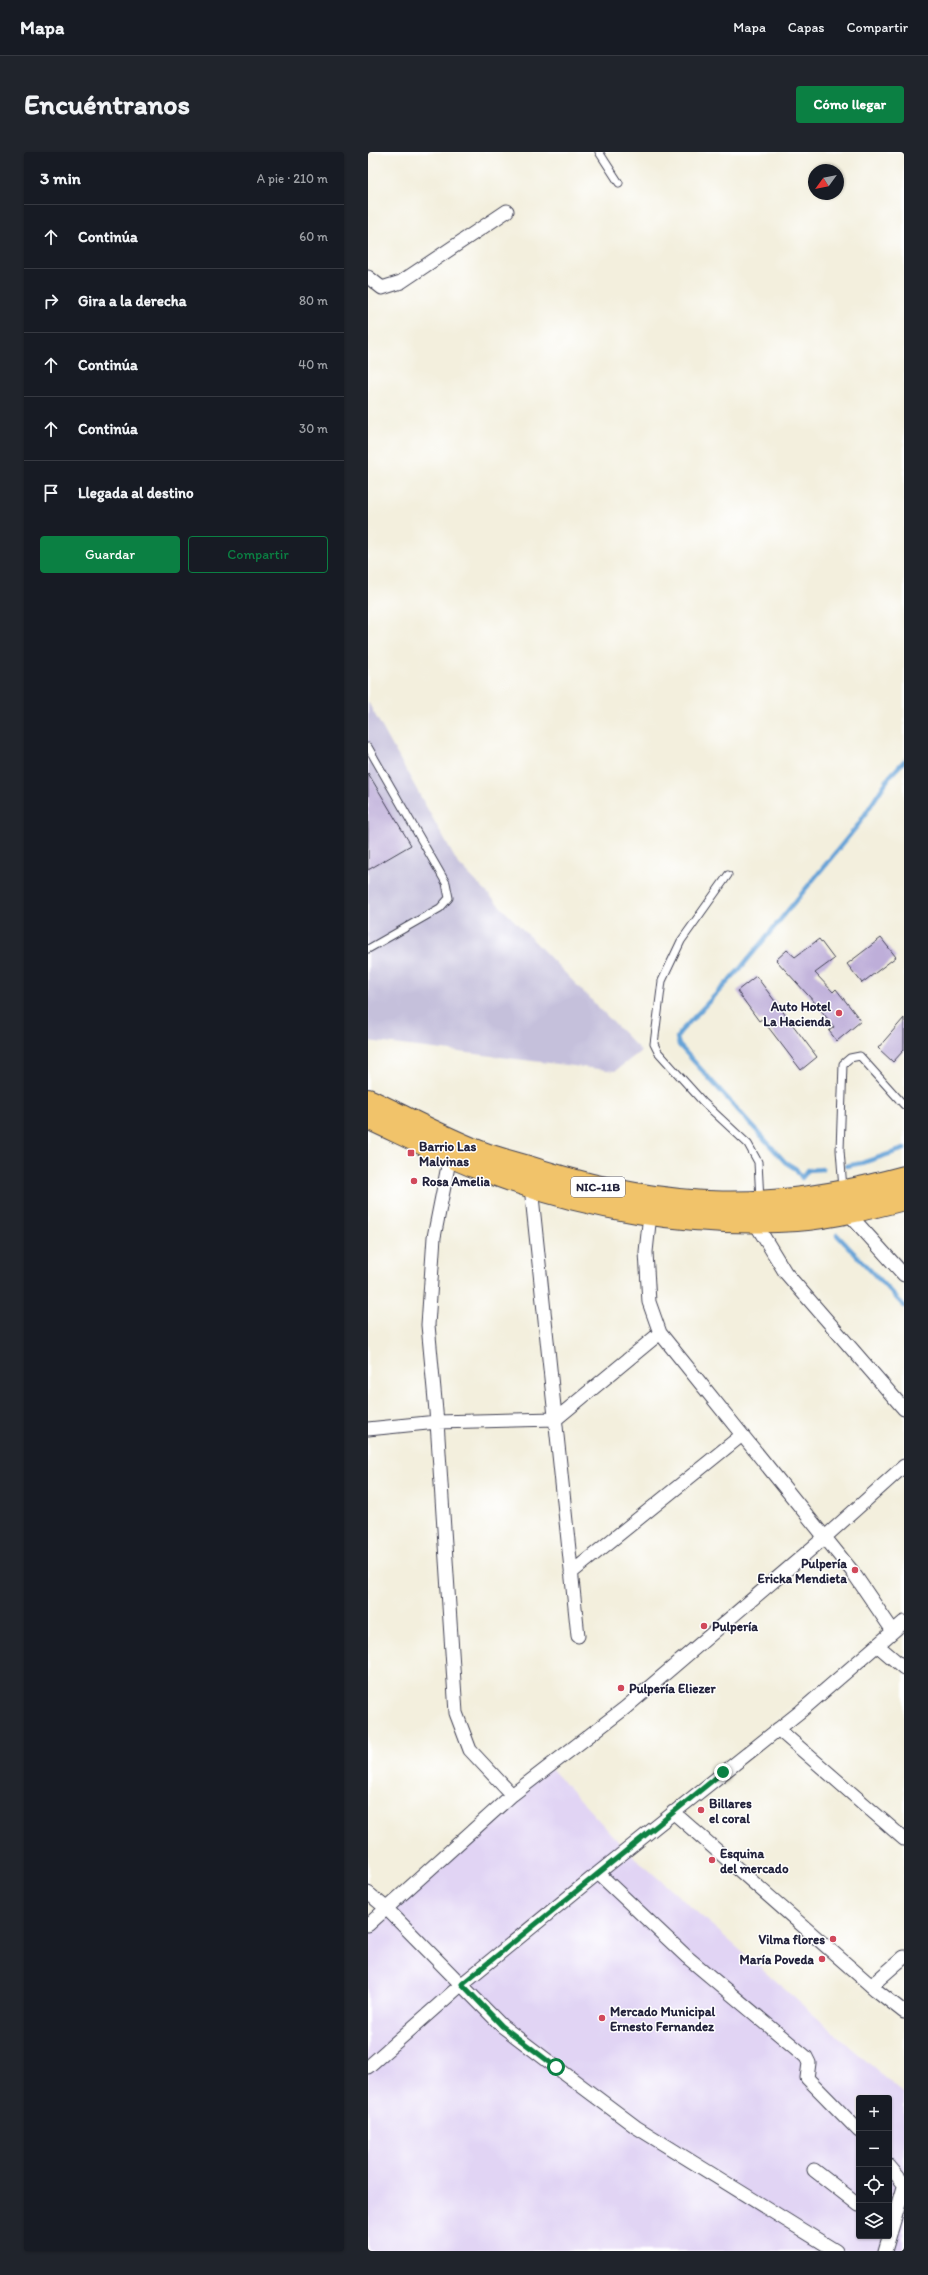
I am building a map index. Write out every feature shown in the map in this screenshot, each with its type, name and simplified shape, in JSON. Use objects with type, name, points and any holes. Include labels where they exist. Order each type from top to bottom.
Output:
[{"type":"highway","name":"NIC-11B","points":[[368,1100],[481,1152],[575,1181],[610,1190],[693,1203],[729,1204],[757,1212],[799,1220],[848,1213],[904,1199]]},
{"type":"highway","name":"NIC-11B","points":[[368,1118],[450,1156],[531,1187],[650,1214],[690,1219],[757,1212],[790,1200],[843,1192],[904,1177]]},
{"type":"street","points":[[368,277],[382,288],[401,282],[507,211]]},
{"type":"street","points":[[450,1156],[434,1237],[428,1325],[437,1422],[456,1713],[470,1750],[512,1795]]},
{"type":"street","points":[[531,1187],[578,1636]]},
{"type":"street","points":[[843,1192],[848,1213],[904,1275]]},
{"type":"street","points":[[757,1212],[785,1272],[904,1409]]},
{"type":"street","points":[[650,1214],[646,1252],[649,1302],[660,1333],[852,1571],[893,1631]]},
{"type":"street","points":[[368,1429],[437,1422],[556,1419],[660,1333]]},
{"type":"street","points":[[571,1573],[742,1436]]},
{"type":"street","points":[[368,1925],[512,1795],[625,1708],[824,1538],[904,1466]]},
{"type":"street","points":[[368,2067],[462,1984],[673,1812],[778,1729],[904,1622]]},
{"type":"street","points":[[877,1645],[904,1668]]},
{"type":"street","points":[[778,1729],[904,1838]]},
{"type":"street","points":[[673,1812],[871,1986],[904,2012]]},
{"type":"street","points":[[598,1873],[687,1957],[806,2057],[809,2064],[807,2078],[856,2128]]},
{"type":"street","points":[[368,1893],[386,1908],[502,2026],[636,2127],[836,2251]]},
{"type":"street","points":[[871,1986],[904,1957]]},
{"type":"street","points":[[890,2167],[904,2184]]},
{"type":"street","points":[[814,2170],[856,2203]]},
{"type":"street","points":[[892,2222],[904,2187]]},
{"type":"street","points":[[885,2251],[888,2239]]},
{"type":"lane","points":[[599,152],[619,183]]},
{"type":"lane","points":[[368,747],[446,883],[449,898],[440,908],[368,949]]},
{"type":"lane","points":[[728,875],[681,941],[662,981],[654,1044],[658,1052],[703,1102],[748,1144],[758,1162],[757,1212]]},
{"type":"lane","points":[[843,1192],[840,1150],[843,1064],[850,1058],[860,1056],[904,1105]]},
{"type":"shaded area","points":[[368,702],[457,862],[641,1051],[615,1071],[368,1041]]},
{"type":"shaded area","name":"Mercado Municipal Ernesto Fernandez","points":[[549,1766],[626,1850],[904,2094],[904,2251],[368,2251],[368,1925]]},
{"type":"building","points":[[368,773],[411,845],[368,870]]},
{"type":"building","points":[[881,938],[896,957],[862,983],[847,964]]},
{"type":"building","points":[[819,939],[834,959],[815,973],[833,992],[836,989],[861,1021],[837,1041],[829,1031],[834,1027],[817,1005],[776,960],[787,950],[795,957]]},
{"type":"building","points":[[756,976],[817,1057],[801,1070],[762,1019],[759,1021],[737,991]]},
{"type":"building","points":[[904,1018],[904,1050],[893,1062],[878,1048]]},
{"type":"waterway","points":[[823,1169],[808,1170],[802,1178],[796,1169],[785,1162],[679,1045],[677,1038],[680,1032],[739,970],[858,825],[890,776],[904,761]]},
{"type":"waterway","points":[[846,1166],[862,1163],[904,1149]]},
{"type":"waterway","points":[[837,1235],[904,1306]]},
{"type":"place","name":"Auto Hotel La Hacienda","points":[[839,1013]]},
{"type":"place","name":"Barrio Las Malvinas","points":[[411,1153]]},
{"type":"place","name":"Rosa Amelia","points":[[414,1181]]},
{"type":"place","name":"Pulpería Ericka Mendieta","points":[[855,1570]]},
{"type":"place","name":"Pulpería","points":[[704,1626]]},
{"type":"place","name":"Pulpería Eliezer","points":[[621,1688]]},
{"type":"place","name":"Billares el coral","points":[[701,1810]]},
{"type":"place","name":"Esquina del mercado","points":[[712,1860]]},
{"type":"place","name":"Vilma flores","points":[[833,1939]]},
{"type":"place","name":"María Poveda","points":[[822,1959]]},
{"type":"place","name":"Mercado Municipal Ernesto Fernandez","points":[[602,2018]]},
{"type":"route","points":[[556,2067],[502,2026],[462,1984],[723,1772]]}]
